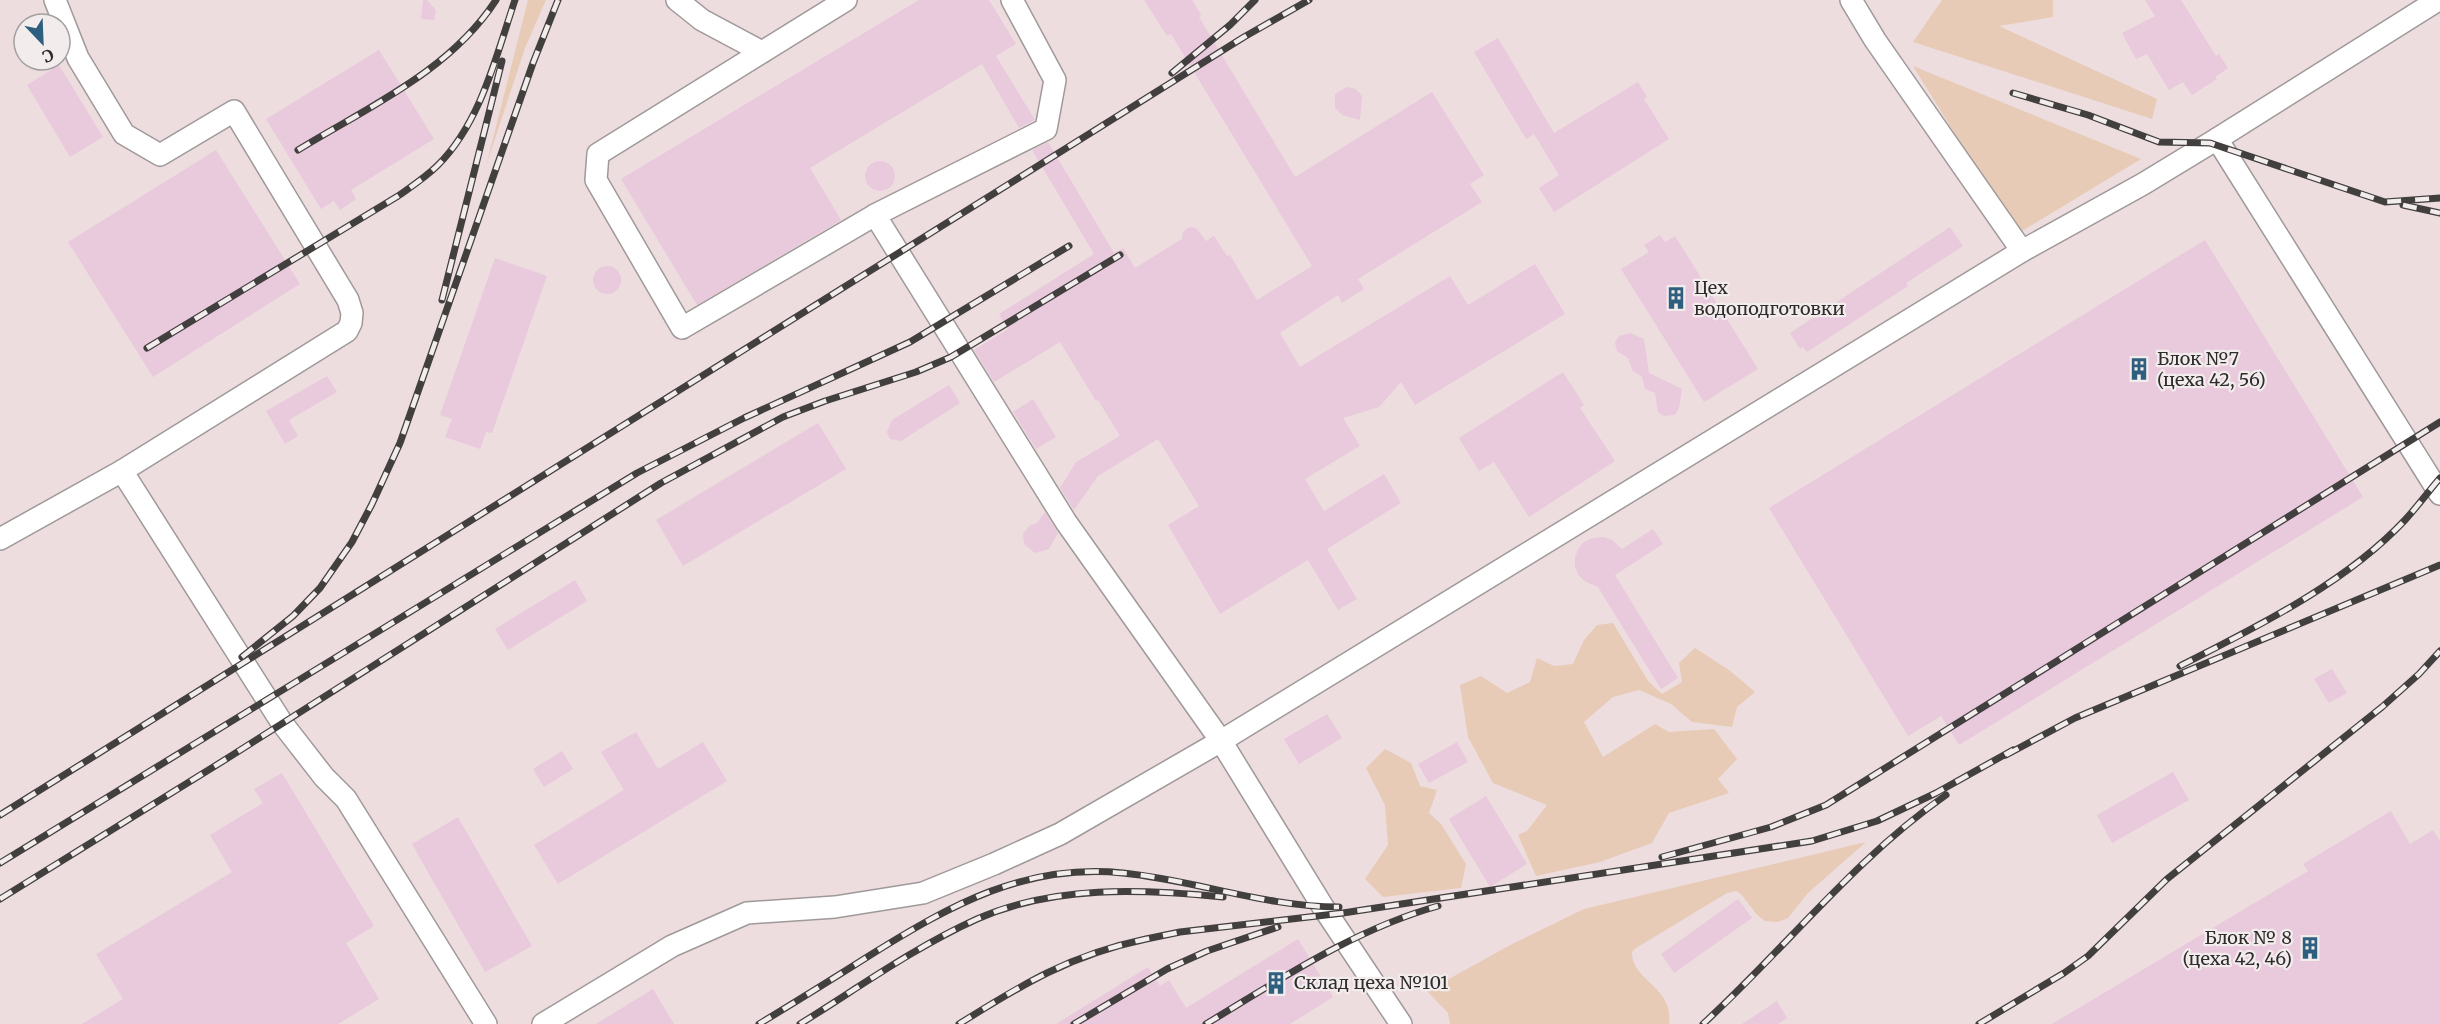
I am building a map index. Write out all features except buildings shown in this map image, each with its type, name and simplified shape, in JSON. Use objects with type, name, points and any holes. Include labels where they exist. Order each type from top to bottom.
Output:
[{"type":"lane","points":[[0,539],[122,471],[347,331],[351,323],[352,313],[348,300],[317,245],[234,111],[160,155],[124,134],[78,58],[55,0]]},
{"type":"lane","points":[[676,0],[702,20],[762,52]]},
{"type":"lane","points":[[846,0],[598,154],[596,180],[682,328],[875,215],[1046,129],[1055,80],[1012,0]]},
{"type":"lane","points":[[1851,0],[1875,40],[2022,251]]},
{"type":"lane","points":[[543,1024],[672,946],[747,913],[835,907],[923,893],[1060,834],[1221,741],[2022,251],[2143,184],[2438,0]]},
{"type":"lane","points":[[2217,139],[2440,494]]},
{"type":"lane","points":[[875,215],[1066,522],[1221,741],[1323,907],[1401,1024]]},
{"type":"lane","points":[[122,471],[282,723],[324,777],[346,798],[486,1024]]},
{"type":"shaded area","points":[[0,0],[2440,0],[2440,1024],[0,1024]]},
{"type":"shaded area","points":[[528,0],[546,0],[525,48],[486,166]]},
{"type":"shaded area","points":[[1942,0],[2053,0],[2053,17],[1999,26],[2157,99],[2152,119],[1913,42]]},
{"type":"shaded area","points":[[1913,66],[2141,159],[2017,234]]},
{"type":"shaded area","points":[[1613,623],[1648,681],[1662,694],[1682,682],[1679,663],[1695,648],[1729,670],[1755,692],[1737,707],[1732,727],[1692,722],[1671,704],[1639,690],[1613,697],[1584,722],[1603,757],[1655,724],[1669,732],[1714,729],[1737,759],[1718,779],[1729,793],[1669,813],[1652,843],[1600,862],[1536,876],[1518,835],[1527,831],[1547,805],[1493,783],[1468,737],[1460,685],[1481,676],[1507,693],[1530,682],[1537,658],[1554,666],[1573,664],[1584,640],[1597,625]]},
{"type":"shaded area","points":[[1385,749],[1411,763],[1420,786],[1437,790],[1429,813],[1441,824],[1466,864],[1461,888],[1383,897],[1365,879],[1388,845],[1385,805],[1366,768]]},
{"type":"shaded area","points":[[1866,842],[1808,893],[1788,918],[1777,922],[1765,921],[1736,891],[1727,893],[1636,948],[1632,952],[1634,962],[1638,970],[1665,1001],[1669,1011],[1669,1024],[1450,1024],[1448,1013],[1427,991],[1514,943],[1584,909]]},
{"type":"railway","points":[[298,150],[406,86],[432,67],[477,25],[496,0]]},
{"type":"railway","points":[[147,348],[398,196],[438,165],[466,129],[476,109],[494,65],[515,0]]},
{"type":"railway","points":[[242,657],[293,616],[320,588],[352,542],[372,504],[400,443],[533,63],[558,0]]},
{"type":"railway","points":[[1172,73],[1230,25],[1255,0]]},
{"type":"railway","points":[[0,815],[1244,37],[1309,0]]},
{"type":"railway","points":[[442,300],[502,61]]},
{"type":"railway","points":[[2013,93],[2088,115],[2159,142],[2210,143],[2385,202],[2440,198]]},
{"type":"railway","points":[[2403,205],[2440,213]]},
{"type":"railway","points":[[0,863],[637,473],[744,418],[910,342],[1069,246]]},
{"type":"railway","points":[[0,899],[223,761],[661,483],[783,417],[916,372],[951,357],[1120,255]]},
{"type":"railway","points":[[1662,857],[1771,827],[1826,805],[2440,422]]},
{"type":"railway","points":[[2180,666],[2269,620],[2355,564],[2405,520],[2440,478]]},
{"type":"railway","points":[[2006,755],[2075,718],[2440,565]]},
{"type":"railway","points":[[1979,1024],[2088,956],[2167,879],[2382,707],[2419,674],[2440,651]]},
{"type":"railway","points":[[959,1024],[1048,972],[1094,953],[1146,939],[1180,932],[1343,913],[1812,841],[1877,821],[1936,793],[2013,750]]},
{"type":"railway","points":[[1703,1024],[1850,876],[1881,847],[1946,795]]},
{"type":"railway","points":[[759,1024],[931,919],[990,891],[1021,881],[1087,872],[1123,873],[1177,881],[1284,903],[1339,907]]},
{"type":"railway","points":[[800,1024],[931,942],[977,919],[1006,908],[1036,900],[1098,892],[1161,892],[1223,897]]},
{"type":"railway","points":[[1206,1024],[1290,973],[1347,942],[1376,928],[1438,906]]},
{"type":"railway","points":[[1074,1024],[1167,969],[1207,951],[1278,927]]},
{"type":"place","name":"Цех водоподготовки","points":[[1676,298]]},
{"type":"place","name":"Блок №7 (цеха 42, 56)","points":[[2139,369]]},
{"type":"place","name":"Блок № 8 (цеха 42, 46)","points":[[2310,948]]},
{"type":"place","name":"Склад цеха №101","points":[[1276,983]]}]
